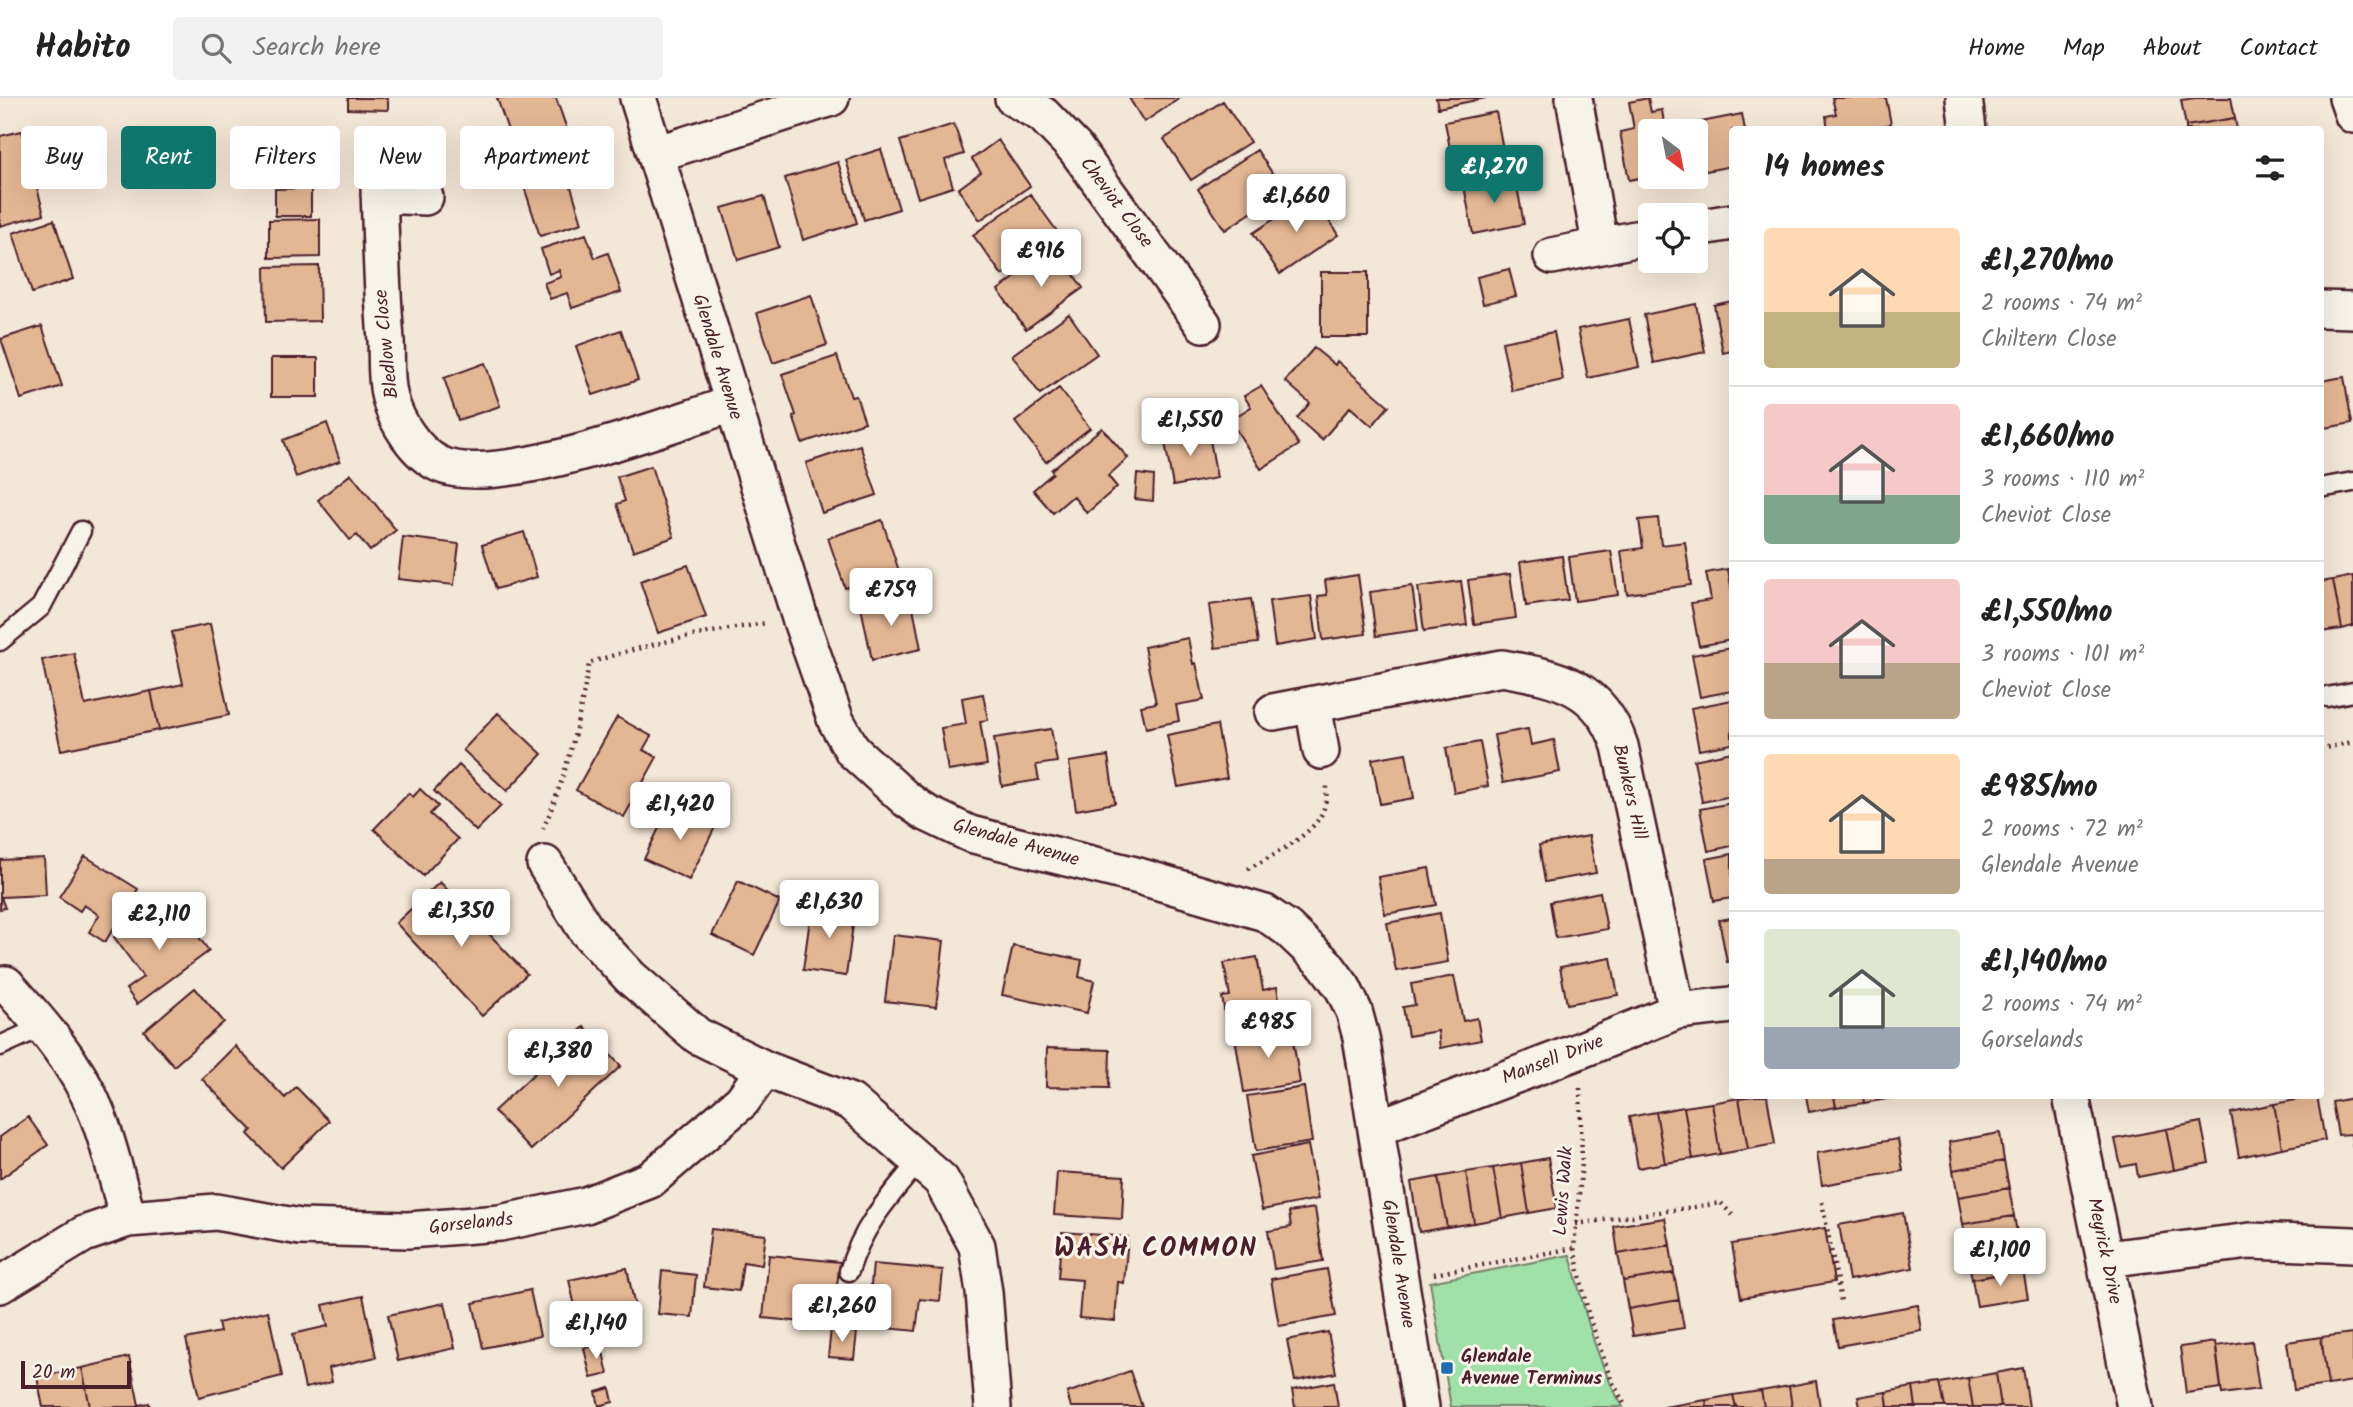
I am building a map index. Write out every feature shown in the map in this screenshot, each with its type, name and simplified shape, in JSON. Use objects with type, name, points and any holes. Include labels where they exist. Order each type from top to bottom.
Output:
[{"type":"street","name":"Glendale Avenue","points":[[638,98],[800,618],[836,721],[853,751],[905,799],[926,813],[970,834],[1135,874],[1237,903],[1265,914],[1309,947],[1343,988],[1354,1011],[1361,1037],[1421,1407]]},
{"type":"street","points":[[656,154],[831,98]]},
{"type":"street","name":"Cheviot Close","points":[[1013,98],[1042,115],[1075,149],[1203,324]]},
{"type":"street","points":[[1574,98],[1600,244]]},
{"type":"street","points":[[1964,98],[1968,126]]},
{"type":"street","points":[[2347,98],[2353,115]]},
{"type":"street","name":"Bledlow Close","points":[[379,189],[380,264],[389,397],[405,435],[439,464],[469,472],[539,463],[732,404]]},
{"type":"street","points":[[379,195],[425,197]]},
{"type":"street","points":[[1708,226],[1729,222]]},
{"type":"street","points":[[1552,256],[1638,238]]},
{"type":"street","points":[[2324,309],[2353,309]]},
{"type":"street","name":"Bunkers Hill","points":[[1273,712],[1502,668],[1539,674],[1570,684],[1612,721],[1620,746],[1677,1011]]},
{"type":"street","points":[[1313,704],[1321,751]]},
{"type":"street","points":[[545,864],[586,930],[630,977],[698,1036],[765,1069],[851,1102],[941,1180],[977,1246],[984,1292],[993,1407]]},
{"type":"street","points":[[6,984],[44,1026],[76,1071],[96,1111],[128,1219]]},
{"type":"street","name":"Mansell Drive","points":[[1377,1128],[1677,1011],[1729,1005]]},
{"type":"street","name":"Gorselands","points":[[0,1285],[84,1234],[128,1219],[216,1212],[300,1227],[408,1230],[500,1223],[586,1205],[650,1180],[741,1101],[765,1069]]},
{"type":"street","name":"Meyrick Drive","points":[[2072,1099],[2135,1407]]},
{"type":"street","points":[[2106,1259],[2250,1241],[2353,1245]]},
{"type":"lane","points":[[2324,487],[2353,482]]},
{"type":"lane","points":[[0,641],[41,607],[81,531]]},
{"type":"lane","points":[[2327,697],[2353,692]]},
{"type":"lane","points":[[0,1046],[44,1026]]},
{"type":"lane","points":[[849,1271],[870,1220],[919,1161]]},
{"type":"path","points":[[545,864],[541,834],[559,793],[582,706],[589,663],[637,648],[710,632],[800,618]]},
{"type":"path","points":[[2324,748],[2353,742]]},
{"type":"path","points":[[1247,870],[1282,850],[1307,831],[1323,812],[1327,787],[1321,751]]},
{"type":"path","name":"Lewis Walk","points":[[1576,1052],[1581,1096],[1582,1163],[1574,1248],[1588,1313],[1611,1379],[1626,1407]]},
{"type":"path","points":[[1822,1202],[1841,1301]]},
{"type":"path","points":[[1576,1224],[1721,1203],[1734,1217]]},
{"type":"path","points":[[1400,1280],[1574,1248]]},
{"type":"green space","points":[[1570,1255],[1598,1352],[1623,1407],[1451,1407],[1430,1282]]},
{"type":"building","points":[[348,98],[388,98],[388,110],[348,109]]},
{"type":"building","points":[[497,98],[556,98],[566,126],[506,126]]},
{"type":"building","points":[[1129,98],[1180,98],[1144,122]]},
{"type":"building","points":[[1436,98],[1486,98],[1438,108]]},
{"type":"building","points":[[1648,98],[1651,112],[1662,110],[1663,119],[1638,119],[1638,178],[1629,180],[1620,132],[1634,129],[1629,102]]},
{"type":"building","points":[[1832,98],[1886,98],[1891,124],[1827,126],[1826,116],[1836,114]]},
{"type":"building","points":[[2231,98],[2235,118],[2186,126],[2181,100]]},
{"type":"building","points":[[1223,101],[1250,142],[1191,180],[1164,139]]},
{"type":"building","points":[[1496,112],[1505,160],[1454,170],[1445,122]]},
{"type":"building","points":[[1742,114],[1744,126],[1729,126],[1729,167],[1708,171],[1708,121]]},
{"type":"building","points":[[2235,118],[2236,126],[2186,126]]},
{"type":"building","points":[[954,124],[964,154],[945,160],[953,187],[918,198],[900,141]]},
{"type":"building","points":[[21,131],[21,189],[37,189],[44,214],[0,226],[0,136]]},
{"type":"building","points":[[998,140],[1030,186],[980,220],[958,189],[981,172],[972,159]]},
{"type":"building","points":[[881,149],[899,209],[864,220],[846,160]]},
{"type":"building","points":[[1257,150],[1284,191],[1225,230],[1198,189]]},
{"type":"building","points":[[838,162],[857,223],[803,240],[785,178]]},
{"type":"building","points":[[1515,176],[1524,224],[1473,234],[1464,186]]},
{"type":"building","points":[[275,189],[311,189],[311,216],[275,216]]},
{"type":"building","points":[[525,189],[572,189],[582,223],[540,236]]},
{"type":"building","points":[[1030,194],[1059,234],[1002,275],[973,235]]},
{"type":"building","points":[[1312,194],[1338,235],[1280,274],[1253,233]]},
{"type":"building","points":[[764,196],[779,247],[738,260],[722,208]]},
{"type":"building","points":[[320,219],[320,257],[269,258],[269,220]]},
{"type":"building","points":[[54,220],[73,279],[32,293],[13,233]]},
{"type":"building","points":[[586,234],[595,258],[608,253],[621,292],[572,308],[567,293],[550,299],[544,283],[561,277],[559,270],[549,274],[541,249]]},
{"type":"building","points":[[1055,248],[1083,288],[1026,329],[998,290]]},
{"type":"building","points":[[319,266],[320,321],[266,322],[265,267]]},
{"type":"building","points":[[1509,269],[1516,296],[1483,304],[1477,277]]},
{"type":"building","points":[[1321,272],[1368,272],[1368,337],[1321,337]]},
{"type":"building","points":[[811,295],[827,345],[773,363],[757,313]]},
{"type":"building","points":[[1729,302],[1729,352],[1723,353],[1714,305]]},
{"type":"building","points":[[1696,304],[1705,352],[1654,363],[1644,315]]},
{"type":"building","points":[[1069,314],[1097,354],[1040,394],[1012,355]]},
{"type":"building","points":[[1629,319],[1639,367],[1588,378],[1578,329]]},
{"type":"building","points":[[42,326],[62,386],[21,399],[1,339]]},
{"type":"building","points":[[621,330],[638,380],[593,395],[576,346]]},
{"type":"building","points":[[1554,332],[1563,380],[1512,391],[1502,342]]},
{"type":"building","points":[[1314,348],[1335,365],[1337,361],[1389,406],[1372,426],[1350,407],[1322,440],[1297,418],[1310,403],[1285,381]]},
{"type":"building","points":[[837,356],[851,397],[856,396],[865,422],[802,443],[782,374]]},
{"type":"building","points":[[271,358],[318,358],[318,397],[271,397]]},
{"type":"building","points":[[485,363],[500,406],[458,420],[444,378]]},
{"type":"building","points":[[2344,377],[2352,423],[2324,428],[2324,380]]},
{"type":"building","points":[[1261,386],[1299,445],[1261,469],[1230,420],[1251,407],[1244,396]]},
{"type":"building","points":[[1059,388],[1090,428],[1046,462],[1015,422]]},
{"type":"building","points":[[327,423],[340,461],[296,477],[283,440]]},
{"type":"building","points":[[1102,428],[1128,458],[1108,476],[1117,487],[1087,513],[1073,496],[1053,513],[1033,490],[1053,473],[1051,470]]},
{"type":"building","points":[[1208,429],[1217,478],[1173,486],[1164,437]]},
{"type":"building","points":[[860,445],[877,495],[822,513],[806,463]]},
{"type":"building","points":[[651,466],[674,537],[633,551],[617,504],[625,501],[617,477]]},
{"type":"building","points":[[351,474],[396,530],[370,551],[357,535],[350,540],[318,500]]},
{"type":"building","points":[[1137,474],[1154,476],[1153,501],[1135,499]]},
{"type":"building","points":[[1658,518],[1661,545],[1685,542],[1691,585],[1627,594],[1621,551],[1643,548],[1639,520]]},
{"type":"building","points":[[882,520],[899,571],[845,588],[828,538]]},
{"type":"building","points":[[524,532],[537,577],[496,589],[482,545]]},
{"type":"building","points":[[403,537],[459,544],[454,585],[398,579]]},
{"type":"building","points":[[1611,551],[1618,595],[1575,601],[1569,557]]},
{"type":"building","points":[[1562,556],[1568,600],[1526,606],[1520,562]]},
{"type":"building","points":[[688,565],[706,617],[658,633],[640,581]]},
{"type":"building","points":[[1728,569],[1729,641],[1699,646],[1691,603],[1711,600],[1706,573]]},
{"type":"building","points":[[1510,574],[1516,618],[1474,624],[1468,580]]},
{"type":"building","points":[[1358,575],[1366,634],[1323,640],[1318,596],[1327,595],[1325,580]]},
{"type":"building","points":[[2353,576],[2353,626],[2342,629],[2333,580]]},
{"type":"building","points":[[2333,580],[2342,629],[2324,631],[2324,581]]},
{"type":"building","points":[[1461,581],[1467,625],[1424,631],[1418,587]]},
{"type":"building","points":[[1412,586],[1418,630],[1376,636],[1370,592]]},
{"type":"building","points":[[1311,596],[1317,639],[1275,646],[1269,601]]},
{"type":"building","points":[[911,597],[921,649],[872,660],[861,607]]},
{"type":"building","points":[[1251,599],[1258,643],[1215,648],[1209,605]]},
{"type":"building","points":[[210,624],[229,715],[159,730],[151,691],[183,684],[172,632]]},
{"type":"building","points":[[1188,638],[1204,700],[1176,705],[1179,721],[1146,728],[1141,706],[1156,703],[1144,647]]},
{"type":"building","points":[[1729,649],[1729,692],[1700,697],[1692,655]]},
{"type":"building","points":[[74,653],[85,705],[151,691],[159,730],[61,750],[42,660]]},
{"type":"building","points":[[983,694],[988,720],[980,721],[987,765],[948,771],[941,728],[966,724],[962,698]]},
{"type":"building","points":[[1729,701],[1729,745],[1699,750],[1691,708]]},
{"type":"building","points":[[498,713],[542,754],[507,791],[463,750]]},
{"type":"building","points":[[617,717],[651,736],[643,750],[657,757],[624,817],[576,790]]},
{"type":"building","points":[[1217,725],[1227,778],[1178,787],[1167,735]]},
{"type":"building","points":[[1051,729],[1057,762],[1036,765],[1039,780],[1002,786],[994,738]]},
{"type":"building","points":[[1528,729],[1531,745],[1554,740],[1560,772],[1503,783],[1494,735]]},
{"type":"building","points":[[1480,742],[1488,786],[1454,793],[1446,748]]},
{"type":"building","points":[[1406,753],[1414,798],[1380,804],[1372,759]]},
{"type":"building","points":[[1729,753],[1729,797],[1702,802],[1694,760]]},
{"type":"building","points":[[1108,756],[1115,803],[1076,810],[1069,762]]},
{"type":"building","points":[[459,765],[501,806],[476,831],[434,791]]},
{"type":"building","points":[[420,789],[438,806],[430,814],[458,839],[423,876],[374,829],[409,793],[413,797]]},
{"type":"building","points":[[671,803],[716,825],[689,880],[644,859]]},
{"type":"building","points":[[1729,804],[1729,847],[1708,851],[1700,809]]},
{"type":"building","points":[[1589,836],[1596,873],[1545,882],[1539,845]]},
{"type":"building","points":[[1729,855],[1729,898],[1714,901],[1706,859]]},
{"type":"building","points":[[85,856],[138,889],[105,942],[89,932],[99,915],[84,905],[80,911],[59,897]]},
{"type":"building","points":[[44,858],[46,895],[1,897],[5,908],[0,909],[0,860]]},
{"type":"building","points":[[1429,868],[1436,905],[1385,914],[1378,877]]},
{"type":"building","points":[[738,881],[780,901],[754,955],[712,935]]},
{"type":"building","points":[[440,882],[527,974],[482,1016],[396,923]]},
{"type":"building","points":[[1600,892],[1607,929],[1556,938],[1550,902]]},
{"type":"building","points":[[812,904],[855,910],[846,976],[803,970]]},
{"type":"building","points":[[148,912],[161,930],[182,914],[209,951],[137,1004],[126,989],[143,977],[114,937]]},
{"type":"building","points":[[1440,913],[1448,962],[1396,971],[1387,923]]},
{"type":"building","points":[[1729,918],[1729,962],[1727,962],[1719,920]]},
{"type":"building","points":[[893,935],[944,941],[936,1007],[885,1001]]},
{"type":"building","points":[[1013,946],[1082,960],[1079,977],[1094,981],[1087,1013],[1002,995]]},
{"type":"building","points":[[1257,957],[1263,990],[1277,987],[1283,1022],[1228,1032],[1222,997],[1230,996],[1224,963]]},
{"type":"building","points":[[1611,958],[1618,995],[1567,1004],[1560,967]]},
{"type":"building","points":[[1454,976],[1463,1021],[1477,1018],[1481,1040],[1440,1048],[1438,1031],[1408,1036],[1403,1007],[1415,1005],[1411,984]]},
{"type":"building","points":[[195,988],[224,1022],[174,1066],[144,1031]]},
{"type":"building","points":[[584,1027],[621,1066],[531,1150],[494,1111]]},
{"type":"building","points":[[1291,1028],[1300,1083],[1244,1092],[1235,1037]]},
{"type":"building","points":[[235,1046],[285,1098],[296,1087],[329,1121],[281,1168],[248,1134],[252,1130],[202,1079]]},
{"type":"building","points":[[1047,1048],[1110,1050],[1109,1088],[1046,1087]]},
{"type":"building","points":[[1304,1087],[1312,1142],[1256,1151],[1247,1096]]},
{"type":"building","points":[[2353,1098],[2353,1148],[2351,1134],[2338,1135],[2332,1102]]},
{"type":"building","points":[[1739,1099],[1768,1099],[1775,1144],[1748,1149]]},
{"type":"building","points":[[1739,1099],[1748,1149],[1720,1154],[1712,1103]]},
{"type":"building","points":[[1807,1099],[1835,1099],[1836,1107],[1809,1112]]},
{"type":"building","points":[[1835,1099],[1863,1099],[1864,1103],[1836,1107]]},
{"type":"building","points":[[1863,1099],[1886,1099],[1864,1103]]},
{"type":"building","points":[[2318,1099],[2325,1140],[2282,1148],[2274,1104]]},
{"type":"building","points":[[1712,1103],[1720,1154],[1693,1159],[1684,1107]]},
{"type":"building","points":[[2274,1104],[2282,1148],[2239,1157],[2231,1113]]},
{"type":"building","points":[[1684,1107],[1693,1159],[1665,1163],[1656,1112]]},
{"type":"building","points":[[1656,1112],[1665,1163],[1638,1168],[1629,1117]]},
{"type":"building","points":[[28,1117],[48,1145],[0,1179],[0,1137]]},
{"type":"building","points":[[2201,1122],[2209,1163],[2174,1170],[2166,1129]]},
{"type":"building","points":[[2166,1129],[2174,1170],[2138,1177],[2136,1164],[2121,1167],[2115,1139]]},
{"type":"building","points":[[2000,1133],[2004,1161],[1953,1170],[1949,1142]]},
{"type":"building","points":[[1898,1139],[1903,1171],[1822,1185],[1817,1153]]},
{"type":"building","points":[[1308,1145],[1318,1199],[1262,1210],[1251,1156]]},
{"type":"building","points":[[1548,1158],[1557,1208],[1529,1213],[1521,1163]]},
{"type":"building","points":[[2004,1161],[2009,1188],[1958,1197],[1953,1170]]},
{"type":"building","points":[[1521,1163],[1529,1213],[1502,1218],[1493,1168]]},
{"type":"building","points":[[1493,1168],[1502,1218],[1474,1223],[1466,1172]]},
{"type":"building","points":[[1057,1172],[1124,1176],[1122,1219],[1054,1215]]},
{"type":"building","points":[[1466,1172],[1474,1223],[1447,1227],[1438,1177]]},
{"type":"building","points":[[1438,1177],[1447,1227],[1419,1232],[1411,1182]]},
{"type":"building","points":[[2009,1188],[2014,1216],[1963,1224],[1958,1197]]},
{"type":"building","points":[[1315,1208],[1323,1261],[1274,1269],[1268,1231],[1291,1227],[1289,1212]]},
{"type":"building","points":[[1903,1213],[1913,1268],[1849,1280],[1839,1225]]},
{"type":"building","points":[[2014,1216],[2019,1243],[1967,1252],[1963,1224]]},
{"type":"building","points":[[1665,1218],[1670,1245],[1618,1254],[1614,1226]]},
{"type":"building","points":[[1825,1228],[1834,1282],[1741,1298],[1732,1244]]},
{"type":"building","points":[[711,1229],[766,1235],[762,1265],[743,1262],[739,1291],[704,1287]]},
{"type":"building","points":[[1062,1232],[1128,1237],[1124,1283],[1118,1282],[1115,1321],[1079,1318],[1082,1280],[1058,1278]]},
{"type":"building","points":[[2019,1243],[2023,1270],[1972,1279],[1967,1252]]},
{"type":"building","points":[[1670,1245],[1674,1273],[1623,1281],[1618,1254]]},
{"type":"building","points":[[769,1255],[840,1262],[836,1293],[816,1291],[813,1323],[763,1318]]},
{"type":"building","points":[[873,1264],[943,1270],[940,1301],[920,1299],[916,1331],[867,1326]]},
{"type":"building","points":[[627,1268],[636,1313],[611,1319],[613,1331],[582,1337],[569,1280]]},
{"type":"building","points":[[1327,1269],[1336,1316],[1279,1326],[1271,1279]]},
{"type":"building","points":[[2023,1270],[2028,1298],[1977,1306],[1972,1279]]},
{"type":"building","points":[[662,1271],[696,1275],[692,1317],[658,1314]]},
{"type":"building","points":[[1674,1273],[1679,1300],[1628,1309],[1623,1281]]},
{"type":"building","points":[[530,1290],[540,1336],[483,1348],[473,1303]]},
{"type":"building","points":[[363,1296],[376,1357],[329,1368],[332,1382],[305,1388],[293,1334],[328,1326],[323,1305]]},
{"type":"building","points":[[1679,1300],[1684,1328],[1633,1336],[1628,1309]]},
{"type":"building","points":[[445,1303],[455,1348],[398,1361],[388,1315]]},
{"type":"building","points":[[1918,1305],[1922,1331],[1838,1346],[1833,1320]]},
{"type":"building","points":[[268,1311],[282,1376],[199,1397],[186,1339],[220,1332],[218,1323]]},
{"type":"building","points":[[831,1329],[857,1332],[854,1359],[828,1357]]},
{"type":"building","points":[[1328,1332],[1336,1373],[1295,1381],[1287,1340]]},
{"type":"building","points":[[2353,1333],[2353,1381],[2328,1385],[2321,1337]]},
{"type":"building","points":[[2321,1337],[2328,1385],[2294,1390],[2287,1342]]},
{"type":"building","points":[[2252,1341],[2259,1389],[2222,1394],[2216,1346]]},
{"type":"building","points":[[2215,1342],[2221,1388],[2186,1393],[2180,1347]]},
{"type":"building","points":[[601,1344],[608,1374],[591,1378],[584,1348]]},
{"type":"building","points":[[129,1357],[139,1405],[149,1403],[150,1407],[90,1407],[82,1368]]},
{"type":"building","points":[[82,1368],[90,1407],[43,1407],[37,1377]]},
{"type":"building","points":[[2023,1368],[2029,1407],[2001,1407],[1996,1373]]},
{"type":"building","points":[[1130,1371],[1142,1407],[1071,1407],[1067,1393]]},
{"type":"building","points":[[1996,1373],[2001,1407],[1973,1407],[1968,1378]]},
{"type":"building","points":[[1968,1378],[1973,1407],[1945,1407],[1940,1383]]},
{"type":"building","points":[[1816,1381],[1820,1407],[1792,1407],[1789,1386]]},
{"type":"building","points":[[1334,1382],[1338,1407],[1295,1407],[1292,1390]]},
{"type":"building","points":[[1940,1383],[1945,1407],[1916,1407],[1913,1387]]},
{"type":"building","points":[[1789,1386],[1792,1407],[1764,1407],[1761,1391]]},
{"type":"building","points":[[1913,1387],[1916,1407],[1888,1407],[1886,1392]]},
{"type":"building","points":[[610,1388],[613,1402],[599,1406],[596,1392]]},
{"type":"building","points":[[1761,1391],[1764,1407],[1736,1407],[1733,1395]]},
{"type":"building","points":[[1886,1392],[1888,1407],[1860,1407],[1858,1397]]},
{"type":"building","points":[[1733,1395],[1736,1407],[1707,1407],[1706,1400]]},
{"type":"building","points":[[1706,1400],[1707,1407],[1664,1407]]},
{"type":"place","name":"Glendale Avenue Terminus","points":[[1447,1368]]},
{"type":"district","name":"WASH COMMON","points":[[1156,1249]]}]
